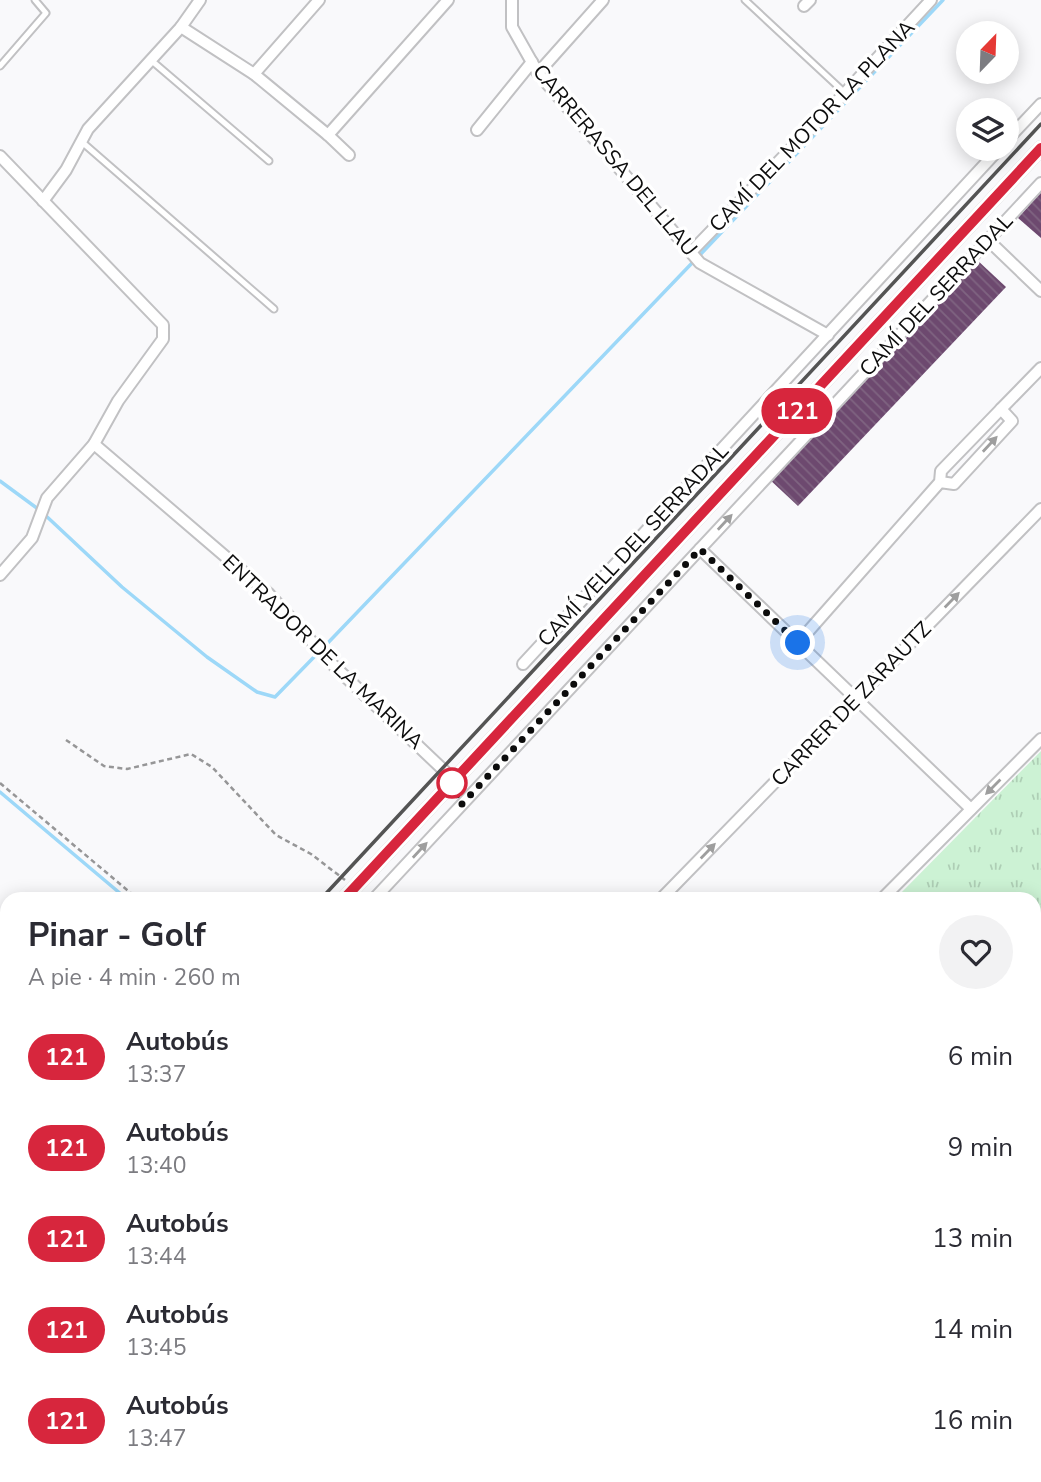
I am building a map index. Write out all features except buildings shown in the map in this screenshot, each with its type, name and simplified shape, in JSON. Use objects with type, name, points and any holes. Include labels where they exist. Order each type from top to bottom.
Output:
[{"type":"street","points":[[43,201],[66,170],[89,129],[181,27],[200,0]]},
{"type":"street","points":[[254,74],[319,0]]},
{"type":"street","points":[[328,135],[448,0]]},
{"type":"street","name":"CARRERASSA DEL LLAU","points":[[512,0],[512,27],[538,73],[700,263],[828,335]]},
{"type":"street","points":[[538,73],[603,0]]},
{"type":"street","name":"CAMÍ DEL MOTOR LA PLANA","points":[[692,251],[931,0]]},
{"type":"street","points":[[181,27],[254,74],[349,155]]},
{"type":"street","points":[[477,130],[532,62]]},
{"type":"street","points":[[1019,127],[1041,104]]},
{"type":"street","name":"CAMÍ DEL SERRADAL","points":[[350,892],[1041,148]]},
{"type":"street","points":[[0,156],[163,325],[163,339],[118,401],[94,444],[47,498],[32,538],[0,575]]},
{"type":"street","name":"CAMÍ VELL DEL SERRADAL","points":[[523,664],[988,161]]},
{"type":"street","name":"CAMÍ DEL SERRADAL","points":[[380,892],[1041,183]]},
{"type":"street","points":[[988,240],[1041,291]]},
{"type":"street","points":[[798,643],[940,482],[941,471],[1041,368]]},
{"type":"street","points":[[940,482],[954,484],[1012,421],[1001,409]]},
{"type":"street","name":"ENTRADOR DE LA MARINA","points":[[94,444],[268,593],[331,663],[454,780]]},
{"type":"street","name":"CARRER DE ZARAUTZ","points":[[668,892],[1041,509]]},
{"type":"street","points":[[700,549],[971,809]]},
{"type":"street","points":[[889,892],[1041,739]]},
{"type":"lane","points":[[0,66],[46,13],[35,0]]},
{"type":"lane","points":[[746,0],[845,93]]},
{"type":"lane","points":[[150,59],[269,161]]},
{"type":"lane","points":[[82,142],[274,309]]},
{"type":"path","points":[[66,740],[104,766],[127,769],[191,754],[212,767],[276,835],[311,855],[355,887]]},
{"type":"path","points":[[0,783],[129,892]]},
{"type":"green space","points":[[1041,751],[1041,892],[902,892]]},
{"type":"waterway","points":[[698,257],[943,0]]},
{"type":"waterway","points":[[323,648],[693,262]]},
{"type":"waterway","points":[[0,481],[38,509]]},
{"type":"waterway","points":[[44,514],[122,587],[207,657],[257,692],[275,697],[316,655]]},
{"type":"waterway","points":[[0,792],[119,892]]},
{"type":"railway","points":[[327,892],[1041,124]]},
{"type":"bus line","name":"121","points":[[350,892],[1041,148]]},
{"type":"route","points":[[452,783],[461,805],[700,549],[798,643]]}]
